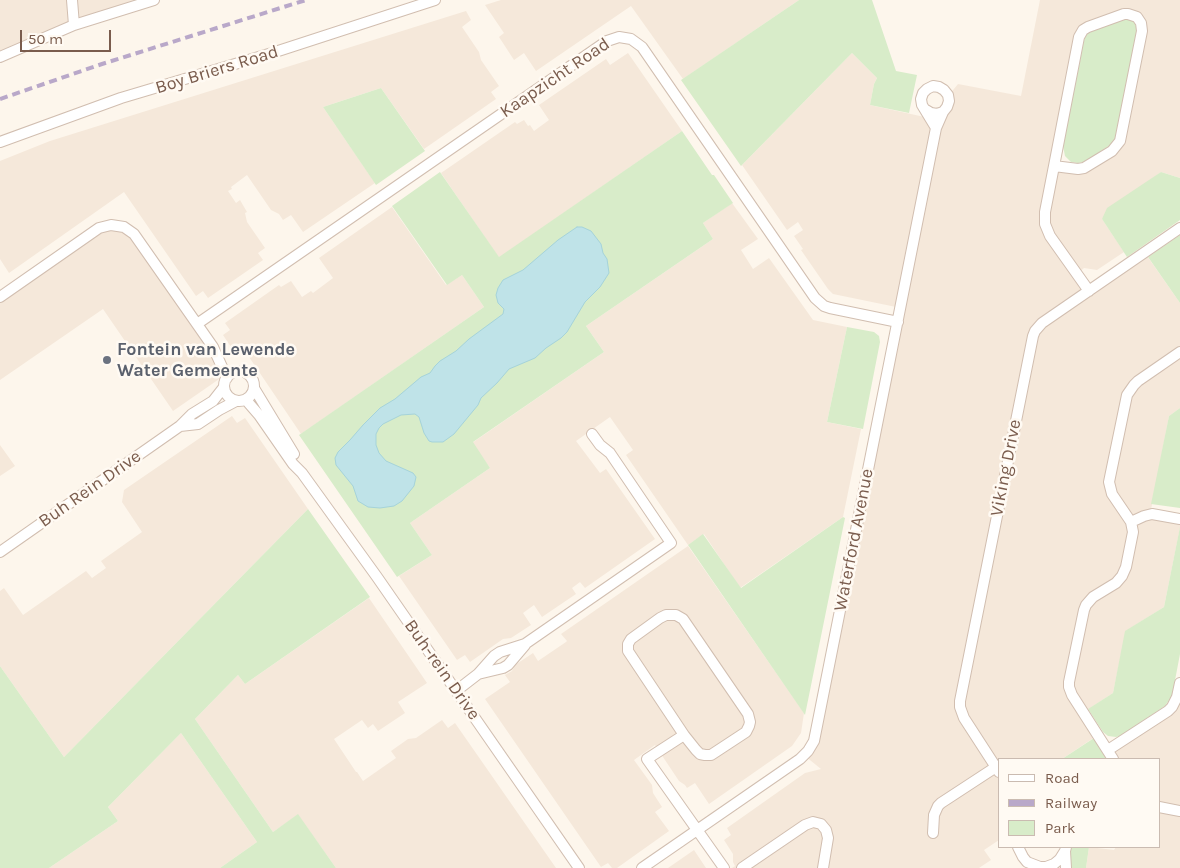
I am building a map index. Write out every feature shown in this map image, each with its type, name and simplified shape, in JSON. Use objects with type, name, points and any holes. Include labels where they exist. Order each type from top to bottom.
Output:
[{"type":"street","points":[[72,0],[74,25]]},
{"type":"street","points":[[0,57],[74,25],[154,0]]},
{"type":"street","name":"Boy Briers Road","points":[[0,142],[120,98],[272,53],[434,0]]},
{"type":"street","points":[[1054,166],[1084,168],[1112,151],[1120,141],[1142,32],[1139,20],[1133,15],[1124,14],[1088,27],[1079,37],[1045,212],[1045,224],[1050,236],[1089,291]]},
{"type":"street","name":"Kaapzicht Road","points":[[197,324],[607,41],[619,37],[631,39],[642,47],[816,298],[824,306],[836,310],[898,322]]},
{"type":"street","name":"Waterford Avenue","points":[[642,868],[800,759],[814,741],[936,128],[949,101],[948,95],[944,90],[933,86],[927,88],[921,99],[922,105],[926,110]]},
{"type":"street","points":[[926,110],[937,114],[943,112]]},
{"type":"street","points":[[926,110],[936,128]]},
{"type":"street","points":[[0,297],[99,228],[117,225],[130,230],[134,234],[213,347],[226,361],[249,375],[254,383],[253,393],[241,400],[232,399],[228,396],[226,382],[213,347]]},
{"type":"street","name":"Viking Drive","points":[[997,770],[962,712],[960,707],[961,694],[1033,336],[1042,324],[1180,228]]},
{"type":"street","points":[[1180,352],[1134,385],[1127,395],[1109,482],[1112,494],[1131,522],[1133,532],[1126,567],[1116,583],[1093,597],[1086,605],[1069,682],[1072,695],[1111,755],[1168,711],[1175,703],[1180,683]]},
{"type":"street","points":[[226,382],[230,374],[240,371]]},
{"type":"street","name":"Buh Rein Drive","points":[[0,552],[180,426],[192,414],[213,401],[226,382]]},
{"type":"street","name":"Buh-rein Drive","points":[[254,388],[299,462],[302,473]]},
{"type":"street","name":"Buh Rein Drive","points":[[180,426],[198,424],[219,410],[241,400]]},
{"type":"street","name":"Buh-rein Drive","points":[[241,400],[262,420],[293,464],[302,473],[382,584],[579,868]]},
{"type":"street","points":[[478,674],[508,665],[525,644],[671,543],[610,453],[600,445],[592,434]]},
{"type":"street","points":[[1131,522],[1152,514],[1180,519]]},
{"type":"street","points":[[666,615],[676,615],[683,619],[748,714],[750,722],[746,732],[711,754],[700,754],[684,735],[628,651],[628,644],[631,639],[666,615]]},
{"type":"street","points":[[456,690],[478,674],[500,652],[525,644]]},
{"type":"street","points":[[684,735],[648,759],[724,868]]},
{"type":"street","points":[[934,833],[934,815],[941,803],[997,770]]},
{"type":"street","points":[[1160,807],[1180,811]]},
{"type":"street","points":[[742,868],[805,825],[813,822],[821,824],[826,830],[828,838],[823,868]]},
{"type":"street","points":[[1018,848],[1028,862],[1040,867],[1054,864],[1060,859],[1065,849]]},
{"type":"street","points":[[1065,849],[1066,868]]},
{"type":"shaded area","points":[[0,0],[154,0],[0,57]]},
{"type":"shaded area","points":[[501,0],[799,0],[683,79],[631,6],[536,71],[524,53],[514,60],[499,37],[504,33],[485,5]]},
{"type":"shaded area","points":[[1040,0],[1180,0],[1180,178],[1161,172],[1102,219],[1124,252],[1097,270],[1084,268],[1077,274],[1089,291],[1145,253],[1180,303],[1180,408],[1169,416],[1150,515],[1180,519],[1180,528],[1164,607],[1126,631],[1113,693],[1084,712],[1098,735],[1064,758],[998,758],[998,841],[984,850],[991,860],[979,868],[732,868],[735,866],[733,854],[724,840],[731,835],[727,828],[805,773],[821,769],[805,756],[808,752],[901,308],[833,294],[801,250],[803,249],[794,236],[803,230],[798,222],[787,230],[742,165],[852,53],[877,78],[870,105],[929,118],[936,129],[949,95],[958,84],[1021,96]],"holes":[[[1124,13],[1143,27],[1113,151],[1079,170],[1053,167],[1083,29]]]},
{"type":"shaded area","points":[[466,11],[471,20],[462,27],[499,86],[491,92],[496,99],[424,149],[381,88],[323,107],[375,183],[303,232],[291,215],[283,220],[279,214],[271,210],[247,175],[228,191],[236,203],[240,200],[247,212],[245,213],[247,222],[265,248],[258,253],[263,260],[208,298],[203,291],[196,296],[124,192],[9,273],[0,259],[0,161],[50,141]]},
{"type":"shaded area","points":[[628,53],[682,131],[499,258],[441,173],[515,122],[517,124],[524,120],[534,131],[549,120],[539,105],[606,59],[610,65]]},
{"type":"shaded area","points":[[732,203],[758,239],[741,250],[753,269],[769,258],[813,320],[847,327],[827,422],[861,429],[843,517],[740,588],[704,534],[688,545],[626,455],[633,450],[610,417],[576,441],[600,473],[606,469],[655,539],[585,588],[580,582],[572,588],[576,594],[542,617],[534,605],[523,613],[531,625],[511,638],[503,639],[470,662],[465,655],[457,660],[399,576],[432,555],[410,523],[490,468],[472,443],[604,352],[586,326],[713,239],[703,223]]},
{"type":"shaded area","points":[[392,207],[446,285],[462,275],[484,307],[301,434],[245,351],[237,356],[223,335],[230,330],[225,323],[279,285],[281,287],[291,281],[302,297],[311,291],[313,293],[333,278],[319,258]]},
{"type":"shaded area","points":[[123,227],[212,348],[225,375],[173,411],[103,309],[0,380],[0,298],[100,229]]},
{"type":"shaded area","points":[[232,416],[237,423],[245,418],[308,509],[64,757],[0,666],[0,591],[4,588],[23,615],[86,571],[92,578],[106,568],[101,561],[142,532],[122,502],[124,490]]},
{"type":"shaded area","points":[[0,445],[15,466],[0,476]]},
{"type":"shaded area","points":[[688,546],[804,713],[801,733],[792,746],[709,804],[695,783],[687,788],[679,781],[655,745],[634,760],[652,785],[653,793],[662,807],[655,812],[669,831],[617,868],[612,868],[608,863],[601,867],[485,699],[510,682],[505,675],[512,671],[515,665],[533,653],[538,661],[566,642],[561,634]]},
{"type":"shaded area","points":[[369,598],[427,683],[398,702],[405,713],[378,731],[373,724],[368,728],[362,720],[334,739],[356,772],[363,781],[396,758],[391,751],[408,739],[416,738],[442,720],[448,728],[455,723],[556,868],[336,868],[298,815],[273,832],[195,719],[238,675],[245,684]]},
{"type":"shaded area","points":[[1180,685],[1180,868],[1086,868],[1089,848],[1114,850],[1115,848],[1160,848],[1160,758],[1112,758],[1108,751],[1168,712]]},
{"type":"shaded area","points":[[181,733],[257,842],[220,868],[49,868],[118,821],[108,807]]},
{"type":"shaded area","points":[[694,850],[706,868],[668,868]]},
{"type":"green space","points":[[799,0],[872,0],[896,71],[917,75],[909,113],[870,105],[877,78],[852,53],[741,166],[681,80]]},
{"type":"green space","points":[[1128,19],[1134,21],[1137,29],[1116,137],[1110,145],[1089,159],[1078,163],[1071,162],[1065,156],[1063,146],[1085,36],[1093,29]]},
{"type":"green space","points":[[381,88],[425,151],[376,185],[323,107]]},
{"type":"green space","points":[[682,131],[733,203],[703,223],[713,239],[586,326],[604,352],[473,442],[490,468],[410,523],[432,555],[397,577],[299,435],[484,307],[462,275],[447,285],[392,206],[440,172],[499,257]]},
{"type":"green space","points":[[1161,172],[1180,178],[1180,220],[1127,257],[1102,219],[1107,208]]},
{"type":"green space","points":[[1180,235],[1180,303],[1148,257]]},
{"type":"green space","points":[[847,327],[874,332],[879,336],[880,342],[863,429],[827,422]]},
{"type":"green space","points":[[1180,408],[1180,508],[1151,504],[1169,416]]},
{"type":"green space","points":[[308,509],[370,597],[245,684],[238,675],[195,719],[273,832],[298,814],[336,868],[220,868],[257,842],[181,733],[108,807],[118,821],[49,868],[0,868],[0,666],[64,757]]},
{"type":"green space","points":[[843,517],[845,518],[805,715],[688,545],[703,534],[741,588]]},
{"type":"green space","points":[[1180,527],[1180,654],[1172,696],[1165,706],[1120,736],[1108,736],[1103,732],[1088,709],[1113,693],[1125,631],[1164,607]]},
{"type":"green space","points":[[1094,738],[1107,758],[1064,758]]},
{"type":"green space","points":[[1071,848],[1089,848],[1086,868],[1069,868]]},
{"type":"water","points":[[577,227],[591,231],[601,244],[607,259],[609,273],[600,287],[585,302],[567,332],[535,358],[509,369],[481,398],[478,405],[454,434],[443,442],[429,441],[424,433],[419,417],[415,414],[401,415],[383,424],[376,434],[376,445],[379,453],[386,461],[413,473],[416,477],[414,486],[402,501],[394,506],[368,507],[358,501],[353,486],[336,465],[335,458],[338,452],[380,408],[395,399],[421,377],[430,373],[440,361],[456,351],[503,314],[504,309],[498,303],[496,295],[503,280],[523,270],[558,240]]},
{"type":"railway","points":[[0,99],[102,64],[306,0]]},
{"type":"place","name":"Fontein van Lewende Water Gemeente","points":[[107,360]]}]
